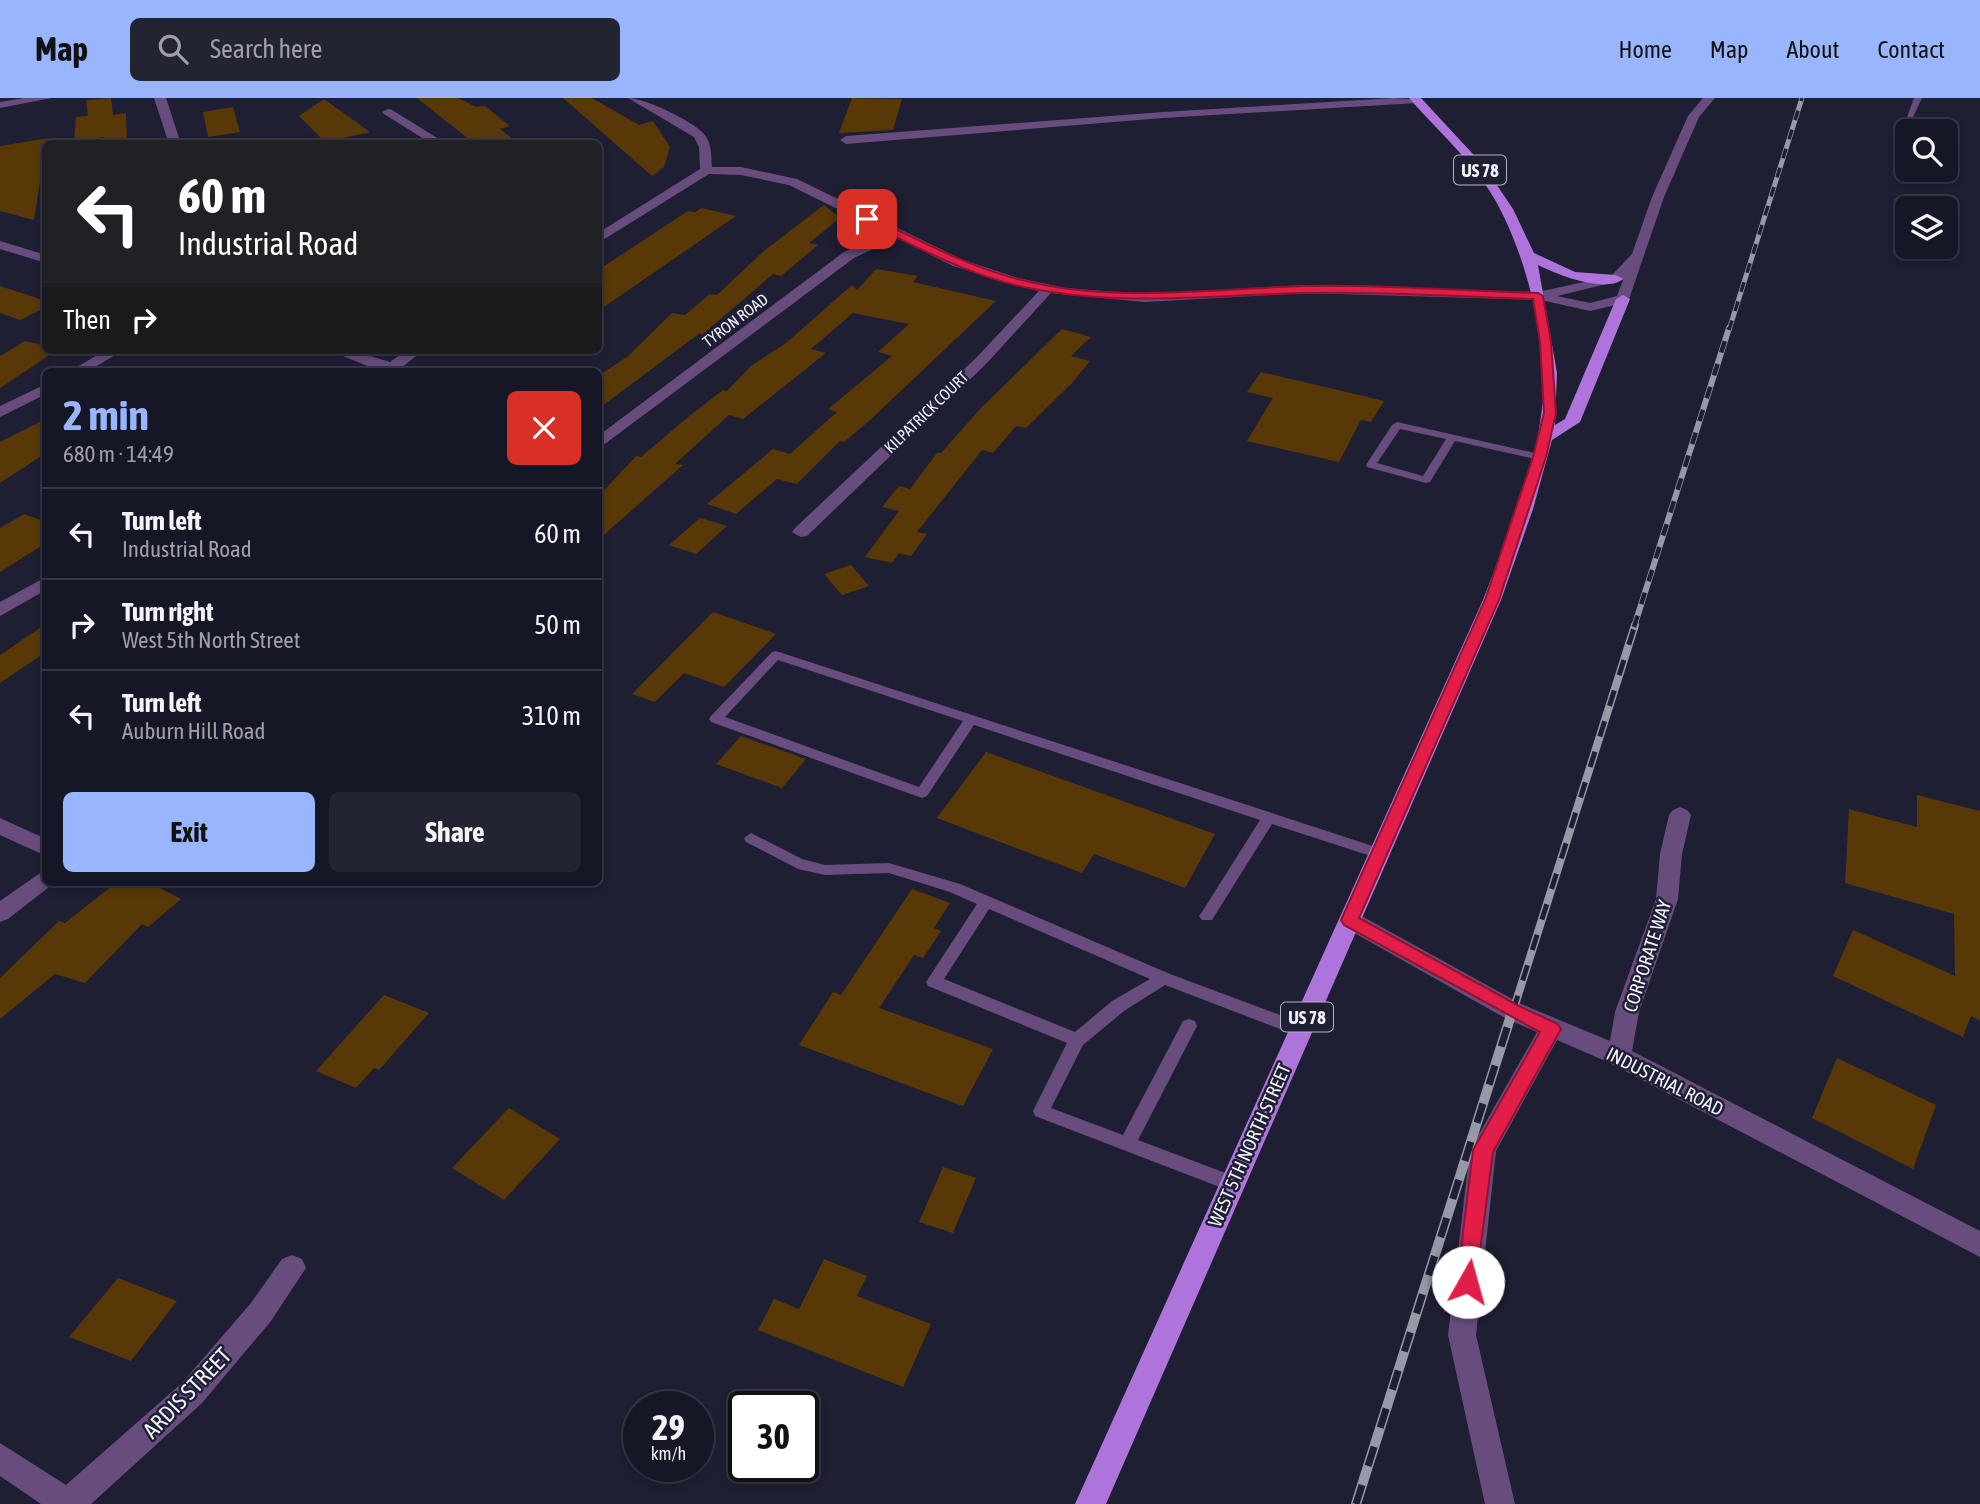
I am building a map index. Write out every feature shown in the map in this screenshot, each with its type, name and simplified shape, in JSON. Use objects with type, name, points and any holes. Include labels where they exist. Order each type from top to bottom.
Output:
[{"type":"main road","name":"WEST 5TH NORTH STREET","points":[[1090,1504],[1230,1183],[1492,600],[1539,457],[1550,413],[1548,361],[1538,296],[1528,255],[1506,208],[1484,175],[1440,121],[1416,99]]},
{"type":"main road","points":[[1528,255],[1572,276],[1616,279]]},
{"type":"main road","points":[[1544,438],[1572,422],[1623,299]]},
{"type":"street","points":[[0,105],[46,98]]},
{"type":"street","points":[[160,98],[174,140]]},
{"type":"street","points":[[634,98],[699,135],[705,147],[706,170]]},
{"type":"street","points":[[602,237],[706,170],[741,170],[793,182],[958,263],[1048,289],[1144,298],[1306,289],[1538,296],[1590,307],[1623,299],[1637,256],[1688,129],[1709,98]]},
{"type":"street","points":[[846,140],[1135,117],[1416,99]]},
{"type":"street","points":[[388,112],[434,140]]},
{"type":"street","name":"TYRON ROAD","points":[[602,441],[849,255],[897,233]]},
{"type":"street","points":[[0,245],[42,258]]},
{"type":"street","points":[[1538,296],[1616,279],[1637,256]]},
{"type":"street","name":"KILPATRICK COURT","points":[[801,531],[982,360],[1048,289]]},
{"type":"street","points":[[83,368],[109,354]]},
{"type":"street","points":[[346,354],[384,368]]},
{"type":"street","points":[[392,368],[412,354]]},
{"type":"street","points":[[0,412],[42,390]]},
{"type":"street","points":[[0,610],[42,584]]},
{"type":"street","name":"CORPORATE WAY","points":[[1619,1055],[1627,1012],[1667,899],[1671,854],[1680,815]]},
{"type":"street","points":[[0,826],[42,846]]},
{"type":"street","points":[[0,914],[42,880]]},
{"type":"street","name":"INDUSTRIAL ROAD","points":[[1350,920],[1513,1011],[1619,1055],[1980,1245]]},
{"type":"street","points":[[1500,1504],[1462,1335],[1463,1322],[1483,1150],[1551,1029]]},
{"type":"street","name":"ARDIS STREET","points":[[68,1504],[192,1394],[261,1312],[292,1268]]},
{"type":"street","points":[[0,1458],[68,1504]]},
{"type":"lane","points":[[1909,115],[1918,98]]},
{"type":"lane","points":[[1452,438],[1426,480],[1371,465],[1397,425],[1539,457]]},
{"type":"lane","points":[[971,720],[922,793],[716,719],[776,655],[1380,854]]},
{"type":"lane","points":[[1207,916],[1268,818]]},
{"type":"lane","points":[[751,838],[798,864],[825,870],[889,868],[986,901],[1164,978],[1301,1030]]},
{"type":"lane","points":[[986,901],[934,982],[1077,1040]]},
{"type":"lane","points":[[1164,978],[1118,1006],[1077,1040],[1041,1111],[1230,1183]]},
{"type":"lane","points":[[1128,1143],[1189,1026]]},
{"type":"building","points":[[111,98],[113,115],[126,113],[127,140],[104,140],[104,137],[74,140],[76,117],[88,116],[86,100]]},
{"type":"building","points":[[417,98],[458,98],[476,107],[485,106],[510,126],[500,129],[514,140],[470,140]]},
{"type":"building","points":[[563,98],[592,98],[639,125],[653,121],[670,147],[664,167],[652,176]]},
{"type":"building","points":[[852,98],[902,99],[893,130],[839,133]]},
{"type":"building","points":[[324,99],[370,132],[323,140],[299,116]]},
{"type":"building","points":[[233,107],[240,132],[208,137],[203,112]]},
{"type":"building","points":[[49,138],[42,140],[42,169],[34,220],[0,211],[0,146]]},
{"type":"building","points":[[824,205],[840,218],[809,243],[818,245],[781,276],[773,274],[702,335],[700,333],[602,406],[602,373],[627,357],[672,313],[685,315],[710,294],[717,295],[765,250]]},
{"type":"building","points":[[702,208],[736,216],[602,308],[602,267],[688,211],[695,212]]},
{"type":"building","points":[[876,269],[918,276],[913,282],[996,301],[869,421],[844,442],[840,441],[797,484],[777,479],[736,514],[707,504],[773,449],[790,454],[837,412],[828,409],[892,356],[878,352],[909,324],[853,313],[811,349],[826,353],[743,419],[729,415],[675,464],[683,465],[602,536],[602,493],[636,456],[641,457],[723,390],[727,391],[751,366],[786,343],[852,285],[857,290]]},
{"type":"building","points":[[0,286],[42,300],[42,309],[20,320],[0,313]]},
{"type":"building","points":[[1062,329],[1091,337],[1071,356],[1090,361],[1072,383],[1026,428],[1016,426],[993,453],[982,450],[917,532],[927,534],[911,556],[899,553],[892,563],[865,557],[899,511],[882,507],[899,486],[910,489],[937,453],[941,453],[981,408]]},
{"type":"building","points":[[25,341],[42,345],[42,354],[51,354],[0,388],[0,356]]},
{"type":"building","points":[[1261,372],[1384,401],[1371,422],[1361,420],[1339,462],[1247,441],[1273,398],[1247,392]]},
{"type":"building","points":[[42,421],[42,456],[0,483],[0,442]]},
{"type":"building","points":[[24,514],[42,521],[42,546],[0,572],[0,528]]},
{"type":"building","points":[[700,518],[727,526],[696,554],[669,545]]},
{"type":"building","points":[[851,565],[869,586],[842,595],[824,574]]},
{"type":"building","points":[[713,612],[776,634],[724,687],[684,673],[655,702],[632,694]]},
{"type":"building","points":[[42,627],[42,655],[0,683],[0,655]]},
{"type":"building","points":[[741,736],[806,759],[782,788],[716,764]]},
{"type":"building","points":[[986,752],[1215,834],[1185,888],[1094,854],[1082,873],[937,818]]},
{"type":"building","points":[[1917,795],[1980,811],[1980,1021],[1971,1016],[1963,1037],[1833,976],[1853,930],[1955,976],[1954,914],[1845,883],[1849,809],[1917,827]]},
{"type":"building","points":[[112,886],[156,886],[181,899],[148,927],[142,924],[85,983],[55,974],[0,1019],[0,978],[59,921],[65,923]]},
{"type":"building","points":[[912,889],[950,903],[934,928],[941,931],[923,958],[914,955],[879,1008],[993,1049],[963,1106],[799,1045],[833,992],[841,995]]},
{"type":"building","points":[[384,995],[429,1013],[379,1070],[374,1068],[356,1088],[316,1071]]},
{"type":"building","points":[[1837,1058],[1936,1105],[1913,1169],[1812,1118]]},
{"type":"building","points":[[509,1108],[560,1139],[504,1200],[452,1168]]},
{"type":"building","points":[[943,1167],[976,1178],[953,1233],[919,1222]]},
{"type":"building","points":[[824,1259],[867,1276],[857,1296],[931,1324],[903,1387],[758,1330],[774,1299],[799,1309]]},
{"type":"building","points":[[118,1278],[177,1301],[131,1361],[69,1337]]},
{"type":"railway","points":[[1729,330],[1802,98]]},
{"type":"railway","points":[[1634,627],[1729,328]]},
{"type":"railway","points":[[1513,1011],[1635,625]]},
{"type":"railway","points":[[1356,1504],[1513,1009]]},
{"type":"route","points":[[867,219],[958,263],[1015,282],[1065,292],[1144,298],[1306,289],[1538,296],[1548,361],[1550,413],[1518,528],[1492,600],[1350,920],[1513,1011],[1551,1029],[1483,1150],[1468,1282]]}]
